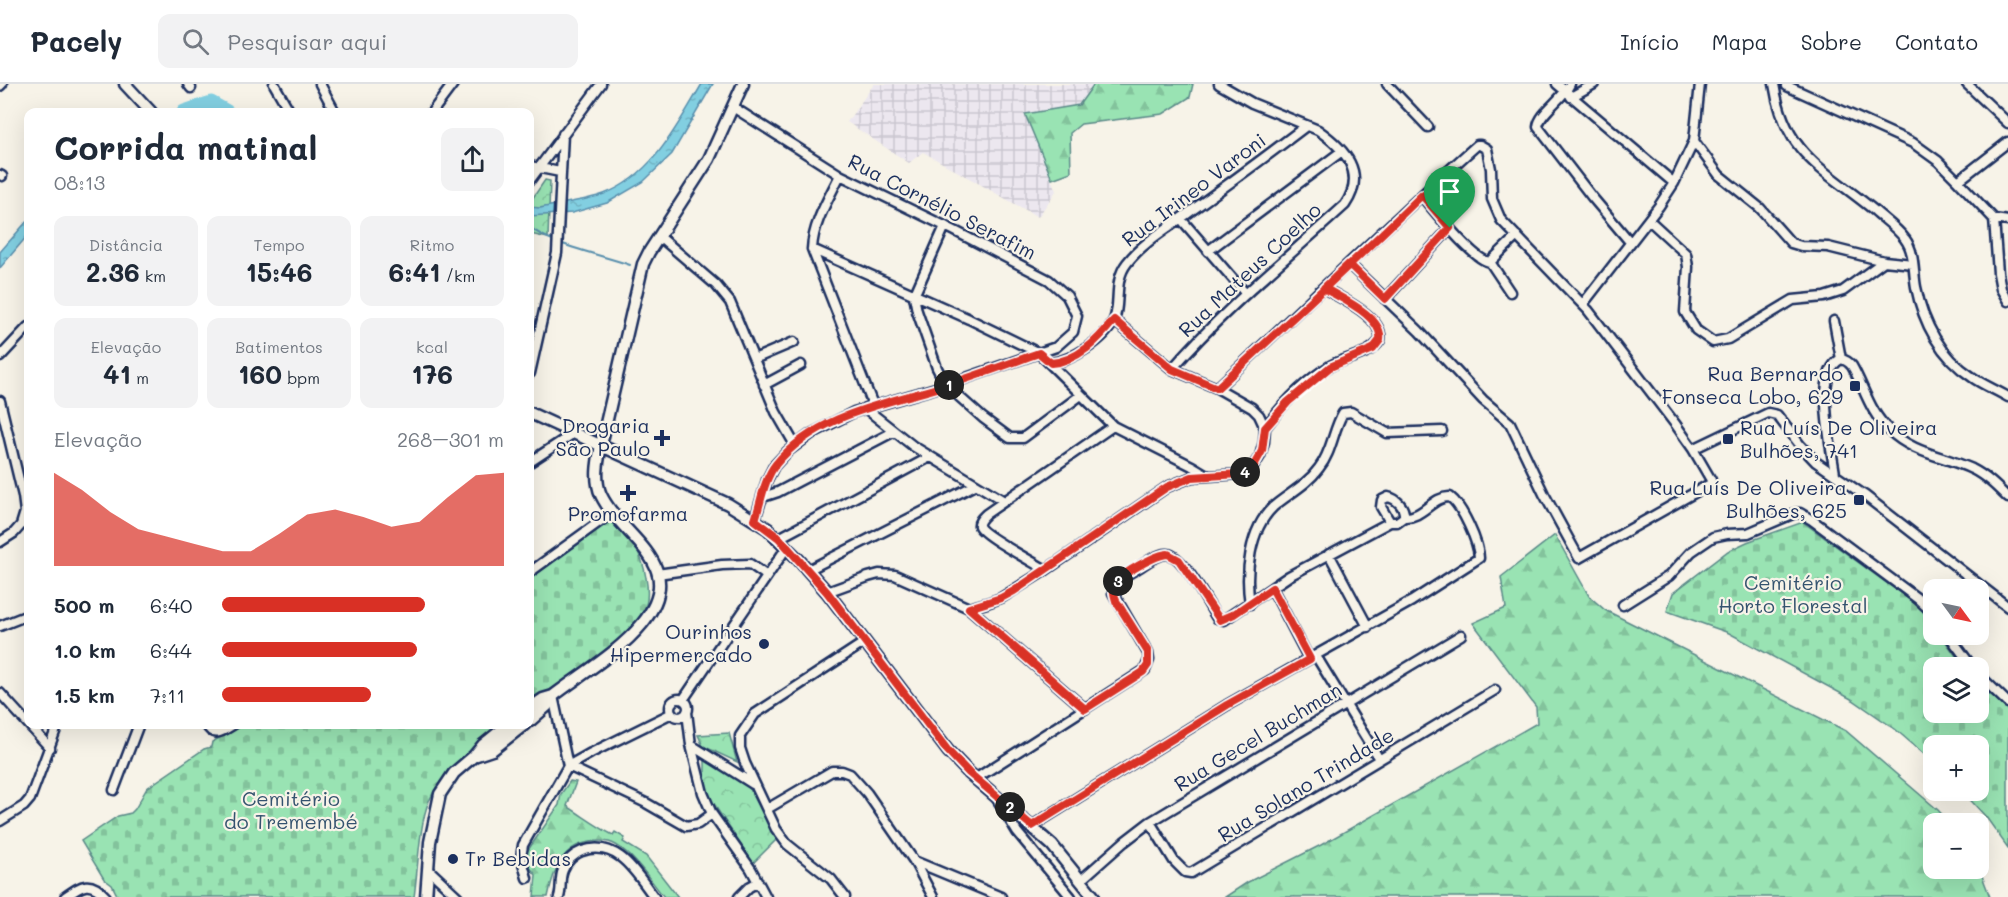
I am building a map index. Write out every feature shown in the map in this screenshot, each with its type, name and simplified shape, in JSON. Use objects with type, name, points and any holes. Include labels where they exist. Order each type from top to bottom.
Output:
[{"type":"main road","points":[[124,84],[146,108]]},
{"type":"main road","points":[[534,705],[553,696],[612,652],[643,622],[657,597],[657,574],[650,556],[601,494],[598,483],[601,445],[638,284],[649,252],[701,173],[743,84]]},
{"type":"main road","points":[[534,415],[728,504],[755,520],[783,542],[827,592],[936,736],[975,779],[1052,845],[1094,897]]},
{"type":"main road","points":[[534,717],[547,706],[553,696]]},
{"type":"main road","points":[[425,896],[433,824],[440,794],[454,773],[503,729]]},
{"type":"main road","points":[[474,756],[492,750],[519,729]]},
{"type":"street","points":[[274,84],[288,108]]},
{"type":"street","points":[[320,84],[332,108]]},
{"type":"street","points":[[435,108],[453,84]]},
{"type":"street","points":[[560,176],[534,167],[563,134],[601,84]]},
{"type":"street","points":[[1208,251],[1342,151],[1328,137],[1252,103],[1219,84]]},
{"type":"street","points":[[1388,84],[1428,127]]},
{"type":"street","points":[[1557,84],[1674,183]]},
{"type":"street","points":[[1569,95],[1570,84]]},
{"type":"street","points":[[1594,84],[1569,95],[1539,120],[1538,128],[1630,242]]},
{"type":"street","points":[[1583,304],[1674,183],[1694,141],[1700,84]]},
{"type":"street","points":[[1774,84],[1784,123],[1796,145],[1808,158],[1900,234],[1908,244],[1918,296],[1926,319],[1938,342],[1955,364],[1968,375],[2008,397]]},
{"type":"street","points":[[1967,84],[2008,123]]},
{"type":"street","points":[[1777,99],[1788,85],[1913,143],[1938,161],[1994,219],[1998,273],[2001,289],[2008,301]]},
{"type":"street","name":"Rua Cornélio Serafim","points":[[733,107],[840,175],[1049,280],[1068,296],[1077,316],[1073,332],[1056,347],[946,386],[869,406],[822,427],[795,445],[774,466],[767,480],[755,520]]},
{"type":"street","name":"Rua Irineo Varoni","points":[[1114,320],[1118,289],[1125,265],[1146,244],[1306,126]]},
{"type":"street","points":[[534,355],[557,254],[563,134]]},
{"type":"street","points":[[1694,141],[1719,175],[1755,204],[1791,243],[1801,246],[1828,247],[1884,261],[1913,264]]},
{"type":"street","points":[[1958,180],[2008,142]]},
{"type":"street","points":[[1217,388],[1422,195],[1477,145],[1480,145],[1486,149],[1489,158],[1492,200],[1501,220],[1583,304],[1693,449],[1711,480],[1709,486],[1578,558],[1510,423],[1483,400],[1349,264]]},
{"type":"street","name":"Rua Mateus Coelho","points":[[1172,369],[1202,336],[1246,294],[1345,205],[1351,197],[1355,179],[1352,167],[1342,151]]},
{"type":"street","points":[[840,175],[817,225],[812,249],[869,406],[893,432],[1004,501]]},
{"type":"street","points":[[1422,195],[1473,252],[1486,262],[1490,262],[1510,292]]},
{"type":"street","points":[[1181,219],[1246,294]]},
{"type":"street","points":[[1994,219],[2008,220]]},
{"type":"street","points":[[1648,220],[1686,254],[1688,267],[1685,312],[1696,330],[1713,342],[1728,339],[1793,300],[1837,293],[1884,261]]},
{"type":"street","points":[[945,226],[914,296],[937,368],[946,386],[1001,432],[1016,440],[1029,434],[1081,395]]},
{"type":"street","points":[[1385,299],[1450,228]]},
{"type":"street","points":[[659,236],[725,295],[734,310],[776,412],[795,445]]},
{"type":"street","points":[[1490,262],[1516,236]]},
{"type":"street","points":[[812,249],[1039,353],[1113,426],[1192,465],[1207,475]]},
{"type":"street","points":[[1265,428],[1288,402],[1317,376],[1345,359],[1373,349],[1380,340],[1379,330],[1372,319],[1324,288]]},
{"type":"street","points":[[969,608],[1001,598],[1167,487],[1192,477],[1240,474],[1253,467],[1262,451],[1265,428],[1259,415],[1252,408],[1217,388],[1172,369],[1114,320],[1090,345],[1067,360],[1051,363]]},
{"type":"street","points":[[1834,321],[1841,359]]},
{"type":"street","points":[[0,357],[24,331]]},
{"type":"street","points":[[754,359],[794,342]]},
{"type":"street","points":[[1835,474],[1827,424],[1827,386],[1830,371],[1836,361],[1841,359],[1852,366],[1872,407],[1888,430],[1899,439],[1925,453],[1975,470],[2008,498]]},
{"type":"street","points":[[764,385],[801,365]]},
{"type":"street","points":[[0,401],[24,504]]},
{"type":"street","points":[[1250,604],[1247,580],[1258,528],[1273,508],[1303,485],[1321,467],[1343,413],[1351,412],[1388,433],[1442,431]]},
{"type":"street","points":[[1693,449],[1772,413],[1780,417],[1809,455],[2008,607]]},
{"type":"street","points":[[1046,570],[987,535],[979,522],[986,513],[1113,426]]},
{"type":"street","points":[[763,497],[893,432]]},
{"type":"street","points":[[534,459],[574,433]]},
{"type":"street","points":[[683,700],[767,576],[783,542],[930,457]]},
{"type":"street","points":[[808,570],[975,485]]},
{"type":"street","points":[[975,779],[1026,744],[1143,672],[1148,665],[1148,652],[1113,593],[1116,583],[1156,557],[1163,554],[1174,555],[1199,588],[1217,618],[1224,620],[1329,554],[1390,522],[1416,516],[1442,498],[1450,497],[1460,508],[1477,545],[1479,555],[1477,560],[1368,627],[1208,716],[1032,826]]},
{"type":"street","points":[[1390,522],[1381,507],[1385,498],[1393,498],[1397,501],[1402,507],[1404,517]]},
{"type":"street","points":[[534,569],[613,512]]},
{"type":"street","points":[[1623,605],[1669,576],[1691,552],[1713,537],[1748,533],[1795,513],[1800,513],[1812,520],[1923,604]]},
{"type":"street","points":[[0,542],[14,533],[21,525],[24,515]]},
{"type":"street","points":[[1329,554],[1368,627]]},
{"type":"street","points":[[657,574],[750,564],[767,576]]},
{"type":"street","points":[[827,592],[868,576],[895,575],[969,608],[1085,709]]},
{"type":"street","points":[[1272,588],[1313,657],[1379,759]]},
{"type":"street","points":[[0,626],[24,617]]},
{"type":"street","name":"Rua Gecel Buchman","points":[[1082,880],[1150,822],[1461,635]]},
{"type":"street","points":[[846,897],[831,879],[787,844],[776,829],[768,809],[753,784],[740,748],[740,736],[755,714],[865,642]]},
{"type":"street","points":[[1989,685],[2008,703]]},
{"type":"street","name":"Rua Solano Trindade","points":[[1150,822],[1174,861],[1185,872],[1191,873],[1495,690]]},
{"type":"street","points":[[0,693],[24,719]]},
{"type":"street","points":[[553,696],[568,766]]},
{"type":"street","points":[[687,712],[680,717],[672,713],[670,708],[672,702],[677,699],[687,704],[692,745],[703,793],[712,814],[759,882],[766,897]]},
{"type":"street","points":[[527,878],[521,857],[523,845],[568,766],[672,713]]},
{"type":"street","points":[[33,729],[50,748]]},
{"type":"street","points":[[0,821],[24,806],[30,799],[56,729]]},
{"type":"street","points":[[114,790],[137,729]]},
{"type":"street","points":[[209,729],[215,734],[225,729]]},
{"type":"street","points":[[692,745],[753,784]]},
{"type":"street","points":[[568,766],[639,800],[686,826],[698,824],[712,814]]},
{"type":"street","points":[[768,809],[832,771],[850,774],[867,793],[914,861],[933,897]]},
{"type":"street","points":[[996,796],[1017,832],[1071,897]]},
{"type":"street","points":[[561,896],[560,880],[568,861],[576,853],[607,848],[618,854],[654,897]]},
{"type":"street","points":[[914,861],[1001,897]]},
{"type":"street","points":[[428,869],[458,897]]},
{"type":"street","points":[[739,897],[749,887],[759,882]]},
{"type":"street","points":[[65,897],[80,886],[87,885],[99,890],[106,897]]},
{"type":"shaded area","points":[[874,84],[1094,84],[1079,105],[1025,114],[1056,191],[1038,217],[923,152],[909,163],[847,122]]},
{"type":"green space","points":[[1094,84],[1193,84],[1190,97],[1163,114],[1081,124],[1070,133],[1071,172],[1052,179],[1025,114],[1079,105]]},
{"type":"green space","points":[[545,180],[550,181],[548,238],[534,235],[534,196]]},
{"type":"green space","points":[[611,520],[630,539],[642,560],[648,590],[644,610],[623,636],[592,661],[534,701],[534,576]]},
{"type":"green space","name":"Cemitério Horto Florestal","points":[[1803,522],[1922,609],[1923,645],[1948,645],[1957,657],[1923,657],[1923,723],[1989,723],[1989,694],[2008,708],[2008,848],[1989,821],[1989,813],[1982,813],[1971,801],[1989,801],[1989,735],[1923,735],[1923,753],[1895,729],[1853,700],[1729,633],[1667,611],[1673,593],[1728,551]]},
{"type":"green space","points":[[1555,535],[1589,596],[1605,610],[1846,731],[1923,797],[1923,801],[1928,801],[1941,813],[1923,813],[1923,879],[1983,879],[1990,897],[1225,897],[1248,882],[1321,845],[1537,723],[1536,707],[1473,623],[1506,608],[1501,577]]},
{"type":"green space","name":"Cemitério do Tremembé","points":[[236,729],[497,729],[452,769],[435,789],[429,801],[421,834],[414,897],[118,897],[81,841],[118,816],[131,813],[147,788],[204,749],[211,747],[212,742]]},
{"type":"green space","points":[[729,733],[737,762],[703,746],[698,735]]},
{"type":"green space","points":[[705,758],[748,786],[777,839],[753,863],[705,791]]},
{"type":"green space","points":[[570,781],[576,782],[567,806],[607,832],[613,835],[615,832],[625,838],[623,842],[646,856],[678,897],[664,897],[630,856],[613,843],[601,841],[580,844],[572,849],[565,855],[556,870],[548,897],[534,897],[536,875],[528,865],[526,853],[559,805],[561,794]]},
{"type":"water","points":[[702,84],[713,84],[672,154],[643,182],[607,203],[572,213],[534,216],[534,207],[581,200],[604,194],[621,186],[650,162],[683,116]]},
{"type":"water","points":[[24,225],[24,240],[0,268],[0,252]]},
{"type":"waterway","points":[[196,108],[211,103],[220,108]]},
{"type":"waterway","points":[[534,230],[563,244],[630,265]]},
{"type":"place","name":"Rua Bernardo Fonseca Lobo, 629","points":[[1855,386]]},
{"type":"place","name":"Drogaria São Paulo","points":[[662,438]]},
{"type":"place","name":"Rua Luís De Oliveira Bulhões, 741","points":[[1728,439]]},
{"type":"place","name":"Promofarma","points":[[628,493]]},
{"type":"place","name":"Rua Luís De Oliveira Bulhões, 625","points":[[1859,500]]},
{"type":"place","name":"Ourinhos Hipermercado","points":[[764,644]]},
{"type":"place","name":"Tr Bebidas","points":[[453,859]]},
{"type":"route","points":[[1422,195],[1450,228],[1385,299],[1349,264],[1324,288],[1372,319],[1379,330],[1380,340],[1373,349],[1345,359],[1317,376],[1275,415],[1265,428],[1262,451],[1253,467],[1232,476],[1192,477],[1167,487],[1014,591],[1001,598],[969,608],[1085,709],[1143,672],[1148,665],[1148,652],[1113,593],[1116,583],[1122,578],[1156,557],[1168,554],[1174,555],[1179,560],[1220,620],[1234,614],[1272,588],[1310,659],[1227,705],[1032,826],[969,773],[948,751],[827,592],[779,538],[755,520],[767,480],[781,458],[811,434],[854,411],[946,386],[1039,353],[1051,363],[1067,360],[1103,334],[1114,320],[1172,369],[1217,388],[1422,195]]}]
